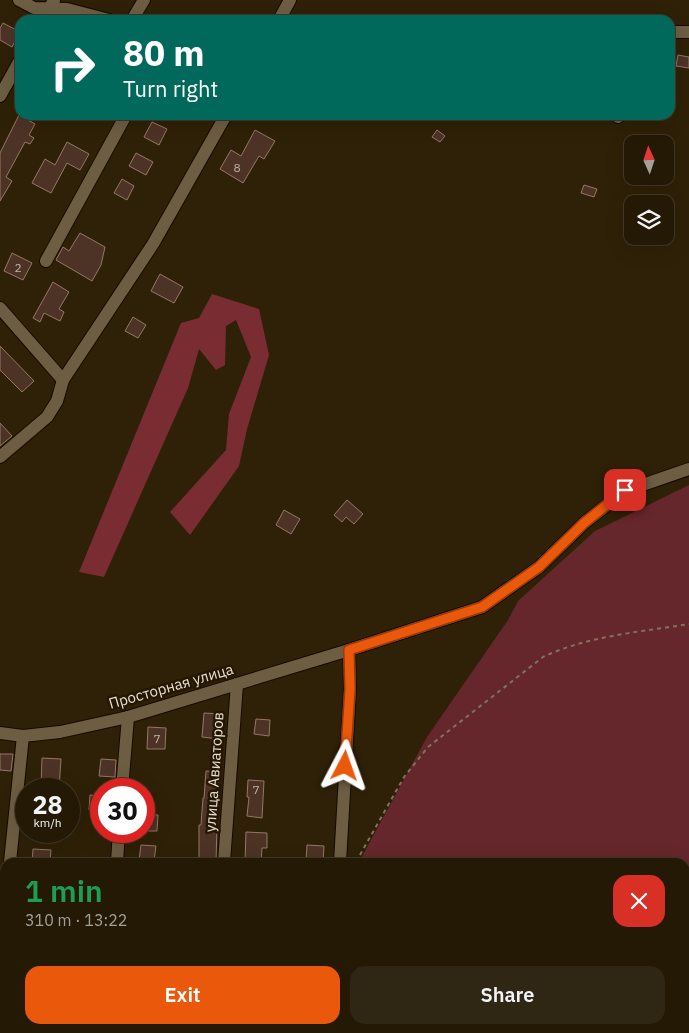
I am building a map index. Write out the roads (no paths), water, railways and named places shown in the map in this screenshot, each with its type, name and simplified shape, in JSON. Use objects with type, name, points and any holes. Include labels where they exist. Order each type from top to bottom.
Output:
[{"type":"street","points":[[19,0],[34,8],[49,10],[67,9],[90,15]]},
{"type":"street","points":[[135,15],[144,0]]},
{"type":"street","points":[[282,15],[290,0]]},
{"type":"street","points":[[675,32],[689,32]]},
{"type":"street","points":[[0,96],[15,69]]},
{"type":"street","points":[[46,261],[123,120]]},
{"type":"street","points":[[0,457],[47,417],[57,401],[63,380],[153,244],[223,120]]},
{"type":"street","points":[[0,308],[63,380]]},
{"type":"street","name":"Просторная улица","points":[[0,733],[23,736],[60,732],[128,717],[349,650],[482,607],[539,567],[584,523],[625,490],[689,468]]},
{"type":"street","points":[[340,858],[350,689],[349,650]]},
{"type":"street","name":"улица Авиаторов","points":[[224,858],[237,684]]},
{"type":"street","points":[[123,778],[128,717]]},
{"type":"street","points":[[10,858],[23,736]]},
{"type":"street","points":[[117,858],[118,843]]}]
